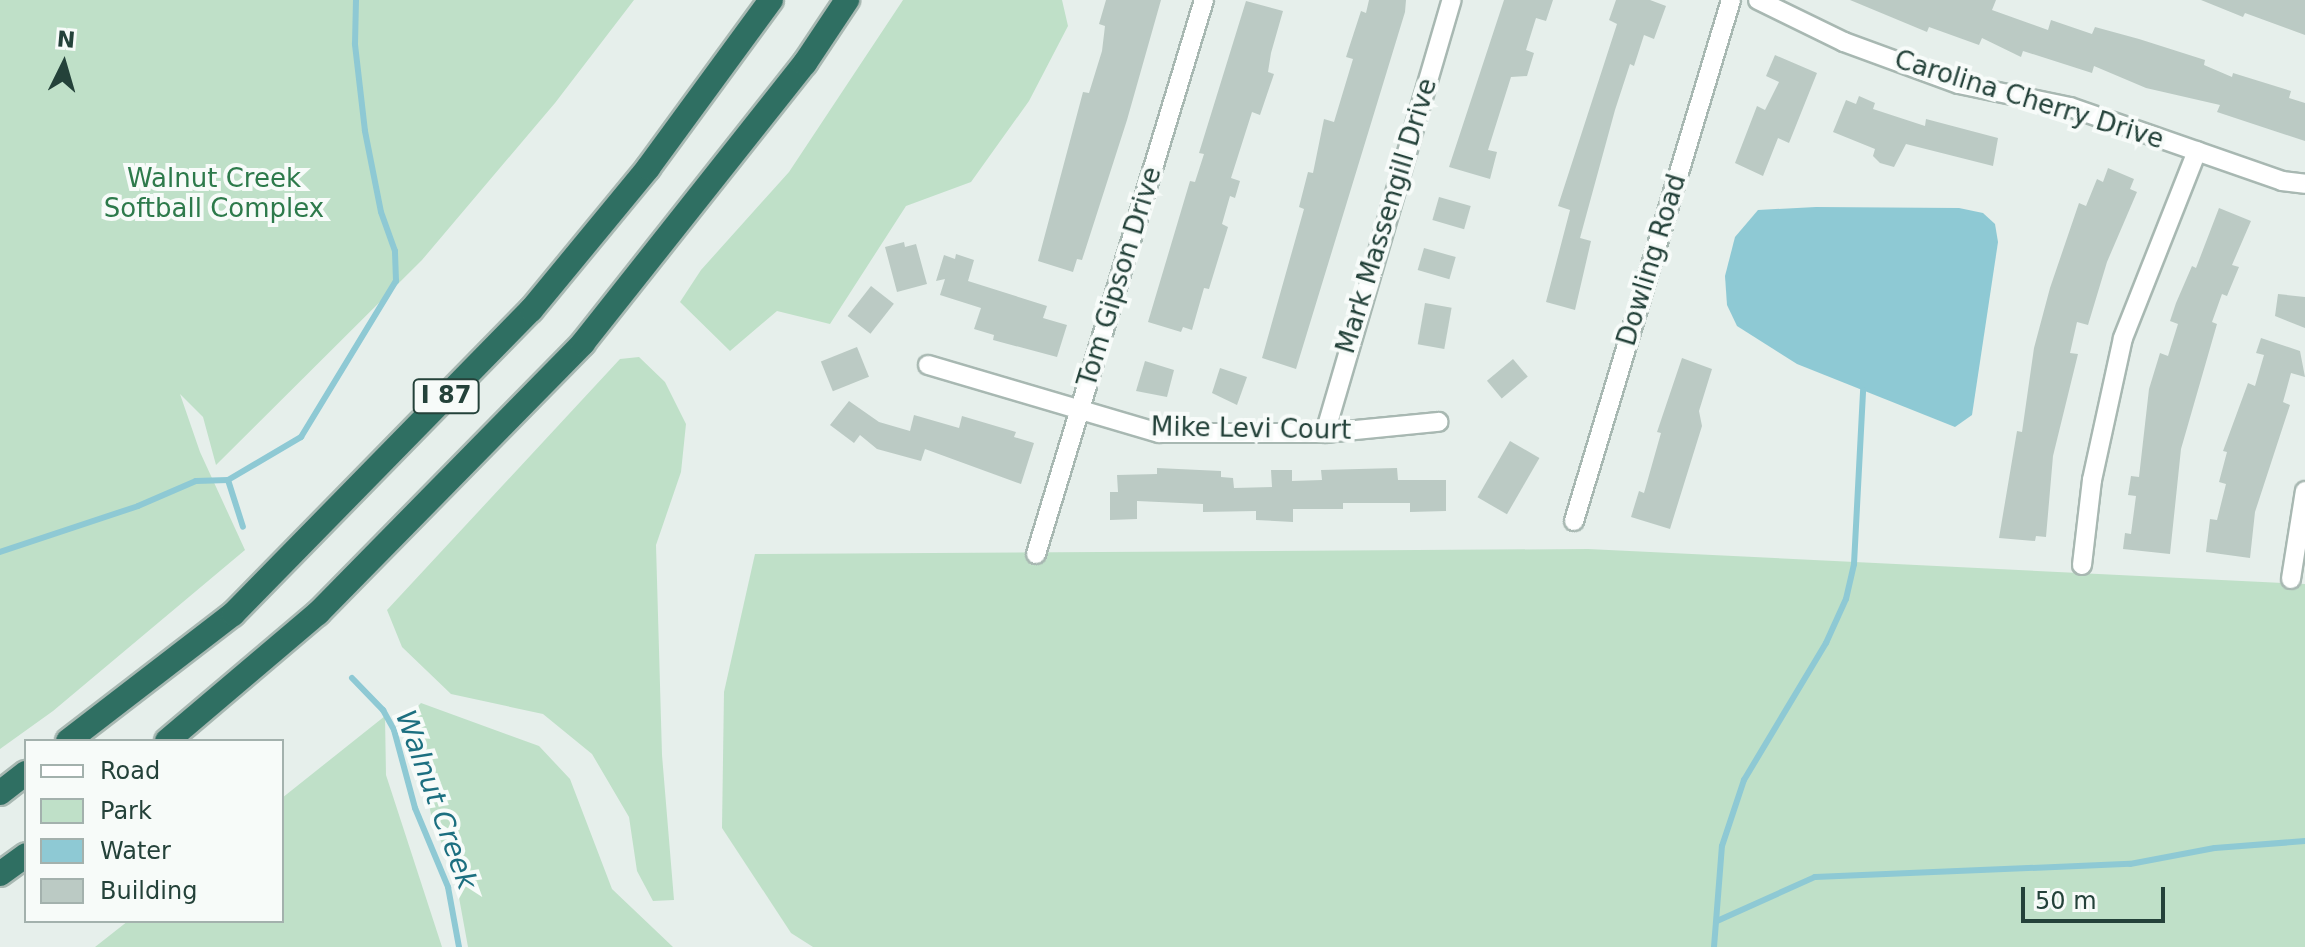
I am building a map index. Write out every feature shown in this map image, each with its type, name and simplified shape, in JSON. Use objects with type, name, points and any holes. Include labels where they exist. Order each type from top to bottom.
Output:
[{"type":"highway","name":"I 87","points":[[71,739],[233,614],[531,310],[648,168],[771,0]]},
{"type":"highway","name":"I 87","points":[[169,739],[318,613],[583,343],[805,63],[847,0]]},
{"type":"highway","points":[[0,793],[24,775]]},
{"type":"highway","points":[[0,874],[24,856]]},
{"type":"street","name":"Tom Gipson Drive","points":[[1036,554],[1204,0]]},
{"type":"street","name":"Mark Massengill Drive","points":[[1325,433],[1452,0]]},
{"type":"street","name":"Dowling Road","points":[[1574,521],[1731,0]]},
{"type":"street","name":"Carolina Cherry Drive","points":[[1758,0],[1844,42],[1959,84],[2070,107],[2305,184]]},
{"type":"street","points":[[2082,565],[2092,480],[2123,338],[2197,151]]},
{"type":"street","name":"Mike Levi Court","points":[[928,365],[1159,433],[1325,433],[1438,422]]},
{"type":"street","points":[[2291,579],[2305,491]]},
{"type":"green space","name":"Walnut Creek Softball Complex","points":[[0,0],[634,0],[555,103],[422,260],[216,465],[203,417],[180,394],[200,452],[245,550],[53,711],[0,749]]},
{"type":"green space","points":[[903,0],[1062,0],[1068,26],[1029,101],[971,182],[906,206],[830,324],[777,311],[730,351],[680,302],[701,270],[789,172]]},
{"type":"green space","points":[[639,357],[665,382],[686,424],[681,472],[656,545],[662,755],[674,900],[653,901],[637,871],[629,817],[592,754],[543,714],[451,694],[402,647],[387,610],[620,359]]},
{"type":"green space","points":[[1588,549],[2305,584],[2305,947],[813,947],[791,933],[722,828],[724,692],[755,554]]},
{"type":"green space","points":[[421,703],[539,746],[570,779],[612,889],[673,947],[468,947],[454,870],[433,824],[423,775],[402,722]]},
{"type":"green space","points":[[385,716],[386,775],[442,947],[95,947],[125,923],[284,923],[284,796]]},
{"type":"water","points":[[1816,207],[1959,208],[1983,213],[1995,224],[1998,242],[1972,415],[1955,427],[1797,364],[1737,326],[1727,305],[1725,276],[1735,237],[1758,210]]},
{"type":"building","points":[[1106,0],[1161,0],[1082,260],[1077,259],[1073,272],[1038,261],[1083,92],[1089,93],[1102,51],[1105,26],[1099,24]]},
{"type":"building","points":[[1369,0],[1406,0],[1405,12],[1296,369],[1262,358],[1304,209],[1299,207],[1308,172],[1313,173],[1324,119],[1334,122],[1353,59],[1346,57],[1361,11],[1366,13]]},
{"type":"building","points":[[1504,0],[1553,0],[1546,21],[1536,18],[1526,50],[1534,53],[1527,76],[1511,77],[1488,150],[1497,152],[1490,179],[1449,167]]},
{"type":"building","points":[[1616,0],[1650,0],[1666,6],[1654,39],[1644,35],[1634,66],[1630,64],[1615,110],[1580,238],[1591,241],[1575,310],[1546,302],[1570,210],[1558,206],[1617,24],[1609,20]]},
{"type":"building","points":[[1850,0],[1996,0],[1992,10],[2048,30],[2051,20],[2092,34],[2095,27],[2139,39],[2205,60],[2204,65],[2232,77],[2233,73],[2291,91],[2289,98],[2305,103],[2305,141],[2217,112],[2220,105],[2146,88],[2094,66],[2092,73],[2023,51],[2021,57],[1982,38],[1979,45],[1929,27],[1927,32]]},
{"type":"building","points":[[2201,0],[2305,0],[2305,35],[2245,13],[2243,17]]},
{"type":"building","points":[[1246,1],[1283,11],[1268,72],[1274,74],[1260,115],[1252,112],[1231,178],[1240,181],[1235,198],[1230,196],[1222,224],[1228,227],[1209,289],[1204,288],[1192,330],[1183,327],[1181,332],[1148,322],[1190,181],[1195,182],[1204,154],[1199,153]]},
{"type":"building","points":[[1775,55],[1817,73],[1789,143],[1778,138],[1763,176],[1735,163],[1757,106],[1765,110],[1779,82],[1766,76]]},
{"type":"building","points":[[1859,96],[1875,103],[1873,109],[1925,126],[1926,119],[1998,138],[1993,166],[1906,144],[1894,167],[1880,163],[1873,156],[1875,149],[1833,132],[1846,100],[1856,104]]},
{"type":"building","points":[[2108,168],[2134,179],[2130,189],[2137,192],[2107,262],[2088,325],[2077,322],[2070,353],[2078,354],[2053,456],[2046,537],[2036,536],[2035,541],[1999,538],[2017,431],[2022,432],[2034,348],[2050,288],[2079,203],[2086,206],[2097,179],[2103,182]]},
{"type":"building","points":[[1439,197],[1471,206],[1464,229],[1432,220]]},
{"type":"building","points":[[2219,208],[2251,221],[2232,265],[2239,267],[2227,296],[2222,294],[2212,322],[2217,324],[2181,449],[2170,554],[2123,549],[2125,533],[2131,534],[2136,496],[2128,495],[2131,476],[2139,477],[2149,389],[2160,353],[2168,356],[2178,324],[2170,321],[2176,303],[2192,266],[2196,268]]},
{"type":"building","points":[[904,242],[905,247],[916,244],[927,284],[897,292],[885,247]]},
{"type":"building","points":[[1424,248],[1456,257],[1449,279],[1418,270]]},
{"type":"building","points":[[956,254],[974,260],[968,281],[1047,306],[1043,318],[1067,325],[1057,357],[993,340],[994,335],[974,329],[981,308],[940,295],[945,279],[936,281],[944,255],[955,259]]},
{"type":"building","points":[[871,286],[894,304],[870,334],[848,316]]},
{"type":"building","points":[[2278,294],[2305,297],[2305,328],[2275,316]]},
{"type":"building","points":[[1425,303],[1452,308],[1444,349],[1418,344]]},
{"type":"building","points":[[2261,338],[2300,351],[2305,377],[2291,373],[2283,402],[2290,405],[2255,512],[2250,558],[2206,552],[2210,519],[2217,520],[2226,484],[2219,482],[2227,452],[2223,451],[2248,383],[2255,386],[2264,355],[2256,353]]},
{"type":"building","points":[[857,347],[869,377],[833,391],[821,362]]},
{"type":"building","points":[[1682,358],[1712,369],[1699,411],[1702,426],[1670,529],[1631,517],[1639,491],[1644,493],[1661,433],[1657,432]]},
{"type":"building","points":[[1513,359],[1528,377],[1502,398],[1487,381]]},
{"type":"building","points":[[1145,361],[1174,370],[1167,397],[1136,391]]},
{"type":"building","points":[[1220,368],[1247,377],[1237,405],[1212,393]]},
{"type":"building","points":[[849,401],[879,422],[910,431],[914,415],[959,428],[962,416],[1016,432],[1014,437],[1034,443],[1021,484],[925,449],[921,461],[877,449],[860,435],[854,443],[830,425]]},
{"type":"building","points":[[1510,441],[1539,458],[1507,514],[1478,497]]},
{"type":"building","points":[[1157,468],[1221,471],[1221,477],[1233,478],[1234,488],[1272,487],[1271,470],[1292,470],[1292,481],[1322,480],[1321,470],[1397,468],[1398,480],[1446,480],[1446,511],[1410,512],[1410,503],[1343,503],[1343,509],[1293,509],[1293,522],[1256,520],[1256,511],[1203,512],[1203,504],[1137,501],[1137,519],[1110,520],[1110,492],[1118,492],[1117,475],[1157,474]]},
{"type":"waterway","points":[[0,552],[138,506],[196,481],[228,480],[301,437],[396,281],[395,251],[381,212],[365,131],[355,44],[356,0]]},
{"type":"waterway","points":[[1714,947],[1722,846],[1744,780],[1826,643],[1846,599],[1854,564],[1863,390]]},
{"type":"waterway","name":"Walnut Creek","points":[[228,480],[243,527]]},
{"type":"waterway","name":"Walnut Creek","points":[[352,678],[383,710],[394,730],[415,808],[448,887],[459,947]]},
{"type":"waterway","points":[[1717,921],[1815,877],[2130,864],[2215,848],[2305,841]]}]
